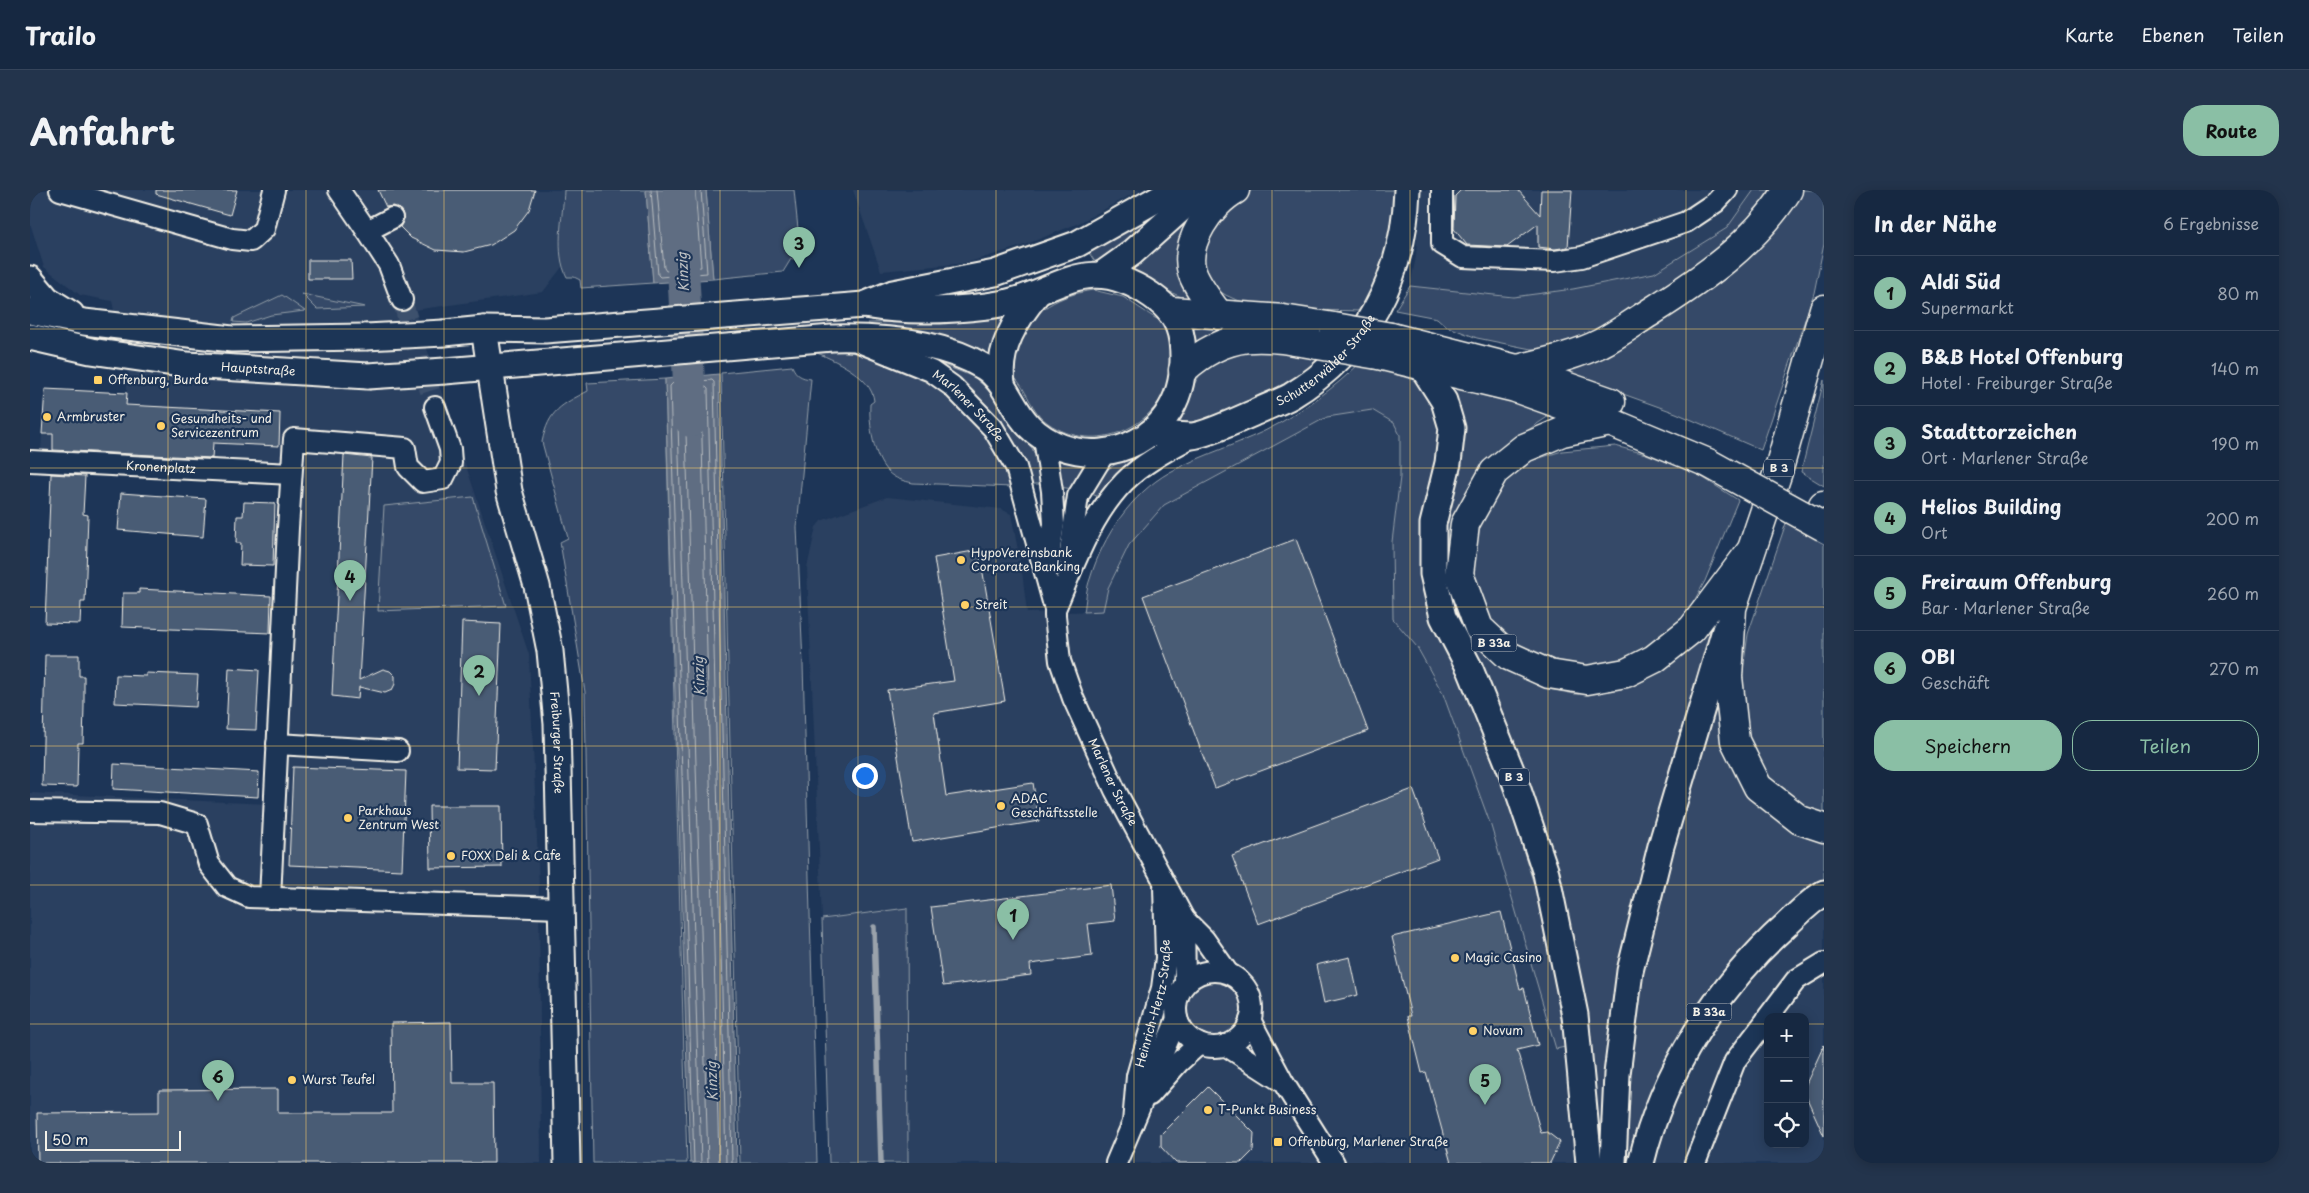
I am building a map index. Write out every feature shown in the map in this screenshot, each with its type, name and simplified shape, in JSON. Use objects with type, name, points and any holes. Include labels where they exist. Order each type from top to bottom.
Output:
[{"type":"highway","points":[[1219,315],[1192,271],[1192,249],[1200,226],[1214,205],[1235,190]]},
{"type":"highway","points":[[1517,369],[1571,355],[1601,343],[1684,291],[1741,248],[1777,207],[1788,190]]},
{"type":"highway","name":"B 3","points":[[1824,309],[1780,463],[1732,608],[1728,677],[1735,741],[1758,787],[1800,820],[1824,828]]},
{"type":"highway","points":[[1170,311],[1284,320],[1326,336],[1384,346],[1429,345],[1517,369],[1560,383],[1710,453],[1824,513]]},
{"type":"highway","points":[[1183,370],[1202,354],[1217,345],[1243,338],[1296,341],[1326,336]]},
{"type":"highway","points":[[1384,346],[1420,365],[1515,388],[1610,422],[1710,453]]},
{"type":"highway","name":"B 33a","points":[[1610,422],[1562,432],[1524,448],[1494,472],[1465,524],[1459,574],[1479,628],[1509,656],[1549,674],[1587,680],[1626,673],[1654,659],[1692,628],[1750,552]]},
{"type":"main road","points":[[864,305],[893,292],[995,273],[1077,244],[1173,190]]},
{"type":"main road","points":[[1101,275],[1132,253],[1202,190]]},
{"type":"main road","name":"Schutterwälder Straße","points":[[1150,433],[1194,436],[1246,416],[1290,396],[1317,378],[1357,338],[1379,307],[1394,272],[1403,234],[1407,190]]},
{"type":"main road","points":[[30,311],[84,322],[232,339],[366,337],[484,329],[545,330],[579,328],[864,305],[895,311],[988,306],[1037,294],[1076,277],[1101,275],[1126,281],[1146,292],[1170,311],[1178,325],[1181,336],[1183,370],[1174,404],[1160,424],[1150,433],[1129,446],[1105,452],[1084,453],[1044,438],[1028,425],[1002,383],[985,368],[950,353],[888,339],[848,338]]},
{"type":"main road","points":[[30,278],[47,299],[84,322]]},
{"type":"main road","points":[[1002,383],[1000,362],[1007,342],[1017,320],[1037,294]]},
{"type":"main road","name":"Freiburger Straße","points":[[484,329],[488,368],[510,491],[536,586],[550,651],[556,724],[566,1163]]},
{"type":"main road","name":"Hauptstraße","points":[[30,337],[91,351],[187,365],[368,376],[488,368],[582,359]]},
{"type":"main road","name":"Marlener Straße","points":[[582,359],[848,338]]},
{"type":"main road","name":"B 3","points":[[1420,365],[1444,401],[1452,428],[1448,463],[1433,524],[1433,574],[1443,617],[1470,670],[1513,775],[1546,873],[1574,1015],[1589,1163]]},
{"type":"main road","name":"B 3","points":[[1613,1163],[1617,1074],[1630,971],[1661,846],[1732,608]]},
{"type":"main road","name":"B 33a","points":[[1641,1163],[1648,1135],[1670,1080],[1716,1001],[1767,942],[1824,892]]},
{"type":"street","points":[[60,190],[232,239],[250,240],[264,229],[274,190]]},
{"type":"street","points":[[339,190],[389,265],[402,300]]},
{"type":"street","points":[[1442,190],[1442,244],[1463,257],[1555,261],[1582,257],[1686,222],[1716,202],[1727,190]]},
{"type":"street","points":[[367,231],[392,218]]},
{"type":"street","name":"Marlener Straße","points":[[848,338],[931,371],[952,386],[993,428],[1016,467],[1029,510],[1045,579],[1055,609],[1060,661],[1073,698],[1116,790],[1184,919],[1204,939],[1228,973]]},
{"type":"street","points":[[270,898],[294,439],[405,448],[408,467],[423,482],[443,479],[451,463],[450,449],[435,407]]},
{"type":"street","name":"Marlener Straße","points":[[1055,609],[1084,539],[1124,482],[1150,460],[1194,436]]},
{"type":"street","name":"Marlener Straße","points":[[1044,438],[1052,491],[1054,524],[1045,579]]},
{"type":"street","name":"Marlener Straße","points":[[1067,581],[1078,496],[1105,452]]},
{"type":"street","name":"Kronenplatz","points":[[30,461],[291,474]]},
{"type":"street","points":[[277,744],[398,751]]},
{"type":"street","points":[[30,811],[160,813],[197,824],[209,864],[227,887],[249,897],[560,908]]},
{"type":"street","name":"Heinrich-Hertz-Straße","points":[[1137,1114],[1137,1076],[1162,988],[1166,958],[1164,882]]},
{"type":"street","name":"Marlener Straße","points":[[1184,919],[1185,983]]},
{"type":"street","points":[[1771,1013],[1796,980],[1824,963]]},
{"type":"street","points":[[1216,971],[1228,973],[1236,978],[1249,993],[1252,1011],[1250,1020],[1245,1031],[1236,1040],[1225,1045],[1212,1047],[1199,1044],[1185,1034],[1177,1019],[1176,1000],[1185,983],[1194,976],[1216,971]]},
{"type":"street","name":"Heinrich-Hertz-Straße","points":[[1116,1163],[1177,1019]]},
{"type":"street","points":[[1250,1020],[1283,1082],[1334,1163]]},
{"type":"street","points":[[1695,1163],[1735,1061],[1764,1022]]},
{"type":"street","name":"Heinrich-Hertz-Straße","points":[[1137,1114],[1179,1062],[1199,1044]]},
{"type":"street","points":[[1225,1045],[1283,1082]]},
{"type":"shaded area","points":[[32,190],[564,190],[559,245],[562,267],[543,292],[414,310],[529,655],[539,886],[541,1163],[30,1163],[30,793],[269,804],[283,483],[36,461],[37,450],[41,450],[45,389],[127,393],[127,371],[112,301],[80,295],[44,267],[30,223]]},
{"type":"shaded area","points":[[564,190],[646,190],[653,283],[581,288],[580,280],[574,277],[567,277],[563,267],[560,246]]},
{"type":"shaded area","points":[[706,190],[794,190],[801,258],[791,259],[783,272],[713,279]]},
{"type":"shaded area","points":[[853,190],[1140,190],[1079,223],[1022,246],[966,263],[881,271]]},
{"type":"shaded area","points":[[1191,190],[1114,259],[1095,262],[1084,245]]},
{"type":"shaded area","points":[[1252,190],[1397,190],[1388,253],[1375,289],[1358,311],[1281,309],[1261,306],[1243,302],[1226,295],[1211,284],[1199,263],[1204,242],[1236,200]]},
{"type":"shaded area","points":[[1420,190],[1754,190],[1727,228],[1654,273],[1573,289],[1513,297],[1410,286],[1416,257]]},
{"type":"shaded area","points":[[1754,190],[1777,190],[1729,240],[1606,329],[1561,346],[1531,349],[1477,338],[1446,326],[1437,318],[1395,310],[1410,286],[1513,297],[1573,289],[1654,273],[1727,228]]},
{"type":"shaded area","points":[[1803,190],[1824,190],[1824,244],[1814,293],[1761,450],[1676,413],[1545,366],[1757,248]]},
{"type":"shaded area","points":[[1208,200],[1197,301],[1177,295],[1128,268]]},
{"type":"shaded area","points":[[1093,290],[1123,297],[1155,318],[1169,324],[1173,360],[1171,373],[1164,392],[1153,409],[1139,422],[1123,431],[1104,436],[1085,437],[1066,433],[1043,419],[1020,384],[1007,369],[1014,342],[1039,312],[1059,300]]},
{"type":"shaded area","points":[[302,294],[365,307],[317,309]]},
{"type":"shaded area","points":[[282,295],[305,311],[271,315],[246,323],[233,322],[234,318]]},
{"type":"shaded area","points":[[1011,318],[990,357],[918,332],[868,326],[868,323]]},
{"type":"shaded area","points":[[1186,325],[1220,328],[1190,347]]},
{"type":"shaded area","points":[[829,350],[857,353],[929,377],[980,423],[1011,477],[1012,487],[913,483],[900,479],[888,472],[875,449],[871,430],[870,404],[874,401],[872,392],[859,376],[840,364],[812,351]]},
{"type":"shaded area","points":[[1272,350],[1320,359],[1289,382],[1254,401],[1217,416],[1179,425],[1193,386],[1202,372],[1210,365],[1240,353]]},
{"type":"shaded area","points":[[933,361],[974,377],[994,397],[1015,432],[1032,448],[1039,465],[1042,484],[1030,484],[934,365]]},
{"type":"shaded area","points":[[1360,363],[1420,382],[1441,422],[1432,494],[1457,667],[1511,811],[1547,926],[1565,1047],[1556,1049],[1491,826],[1443,694],[1417,647],[1393,619],[1392,542],[1400,477],[1400,435],[1394,423],[1372,410],[1327,417],[1164,505],[1129,545],[1108,588],[1103,611],[1084,612],[1089,583],[1102,547],[1120,518],[1143,492],[1170,472],[1265,431],[1311,404]]},
{"type":"shaded area","points":[[792,366],[799,376],[811,379],[797,527],[803,664],[817,1163],[740,1163],[721,373]]},
{"type":"shaded area","points":[[665,379],[687,1163],[593,1163],[585,692],[560,542],[568,538],[542,442],[548,422],[553,415],[570,400],[588,391],[587,383]]},
{"type":"shaded area","points":[[1442,379],[1555,412],[1516,438],[1466,498],[1471,630],[1486,654],[1524,679],[1548,689],[1575,694],[1597,693],[1626,687],[1653,674],[1718,616],[1680,740],[1603,1125],[1596,1126],[1575,950],[1546,836],[1448,594],[1442,565]]},
{"type":"shaded area","points":[[1824,380],[1824,486],[1801,472]]},
{"type":"shaded area","points":[[1372,410],[1394,423],[1400,435],[1400,477],[1392,542],[1393,619],[1417,647],[1443,694],[1491,826],[1556,1049],[1565,1047],[1572,1087],[1577,1163],[908,1163],[907,909],[822,919],[807,568],[816,527],[821,521],[887,497],[1001,509],[1011,514],[1022,571],[1027,613],[1103,611],[1108,588],[1129,545],[1164,505],[1327,417]]},
{"type":"shaded area","points":[[1615,446],[1646,454],[1694,472],[1738,500],[1705,581],[1687,614],[1654,646],[1620,662],[1592,667],[1556,664],[1532,654],[1496,631],[1479,606],[1470,576],[1474,529],[1500,483],[1527,462],[1562,451]]},
{"type":"shaded area","points":[[1149,454],[1102,498],[1086,492],[1105,471],[1116,464]]},
{"type":"shaded area","points":[[1055,459],[1087,467],[1073,489],[1059,487]]},
{"type":"shaded area","points":[[473,497],[506,606],[378,611],[384,506]]},
{"type":"shaded area","points":[[1786,523],[1824,544],[1824,819],[1779,797],[1751,758],[1740,691],[1748,634]]},
{"type":"shaded area","points":[[1717,691],[1730,754],[1824,840],[1824,882],[1763,930],[1735,959],[1682,1032],[1633,1163],[1622,1163],[1633,1038],[1646,958],[1674,843]]},
{"type":"shaded area","points":[[907,908],[908,1163],[829,1163],[822,919]]},
{"type":"shaded area","points":[[1824,912],[1824,1163],[1653,1163],[1662,1127],[1699,1047],[1754,975],[1801,928]]},
{"type":"shaded area","points":[[1210,981],[1220,981],[1235,989],[1241,998],[1243,1009],[1241,1020],[1235,1029],[1220,1037],[1210,1037],[1199,1032],[1192,1025],[1187,1014],[1187,1004],[1192,993],[1199,986]]},
{"type":"water","points":[[646,190],[706,190],[713,279],[653,283]]},
{"type":"water","points":[[719,374],[737,1163],[690,1163],[665,379]]},
{"type":"building","points":[[156,190],[237,190],[230,215],[156,194]]},
{"type":"building","points":[[378,190],[535,190],[529,210],[514,230],[491,245],[464,252],[436,250],[411,238],[400,227],[404,219],[402,212],[393,206],[386,207]]},
{"type":"building","points":[[1461,190],[1518,190],[1540,215],[1541,190],[1572,190],[1568,247],[1555,249],[1538,247],[1538,224],[1507,247],[1467,245],[1454,229],[1455,196]]},
{"type":"building","points":[[308,260],[351,260],[352,279],[308,279]]},
{"type":"building","name":"Gesundheits- und Servicezentrum","points":[[45,389],[127,393],[126,405],[280,413],[279,446],[213,443],[212,458],[53,450],[53,434],[42,434]]},
{"type":"building","points":[[344,455],[372,458],[359,680],[383,669],[390,671],[395,676],[395,684],[392,690],[385,693],[359,687],[358,699],[332,696]]},
{"type":"building","points":[[51,474],[85,476],[83,514],[88,515],[85,602],[81,602],[80,624],[45,623]]},
{"type":"building","points":[[121,493],[206,499],[203,537],[118,530]]},
{"type":"building","points":[[244,502],[275,503],[273,566],[240,565],[241,543],[236,543],[237,516],[243,516]]},
{"type":"building","points":[[1296,539],[1368,731],[1215,788],[1143,596]]},
{"type":"building","points":[[979,550],[1005,701],[934,713],[946,796],[1033,783],[1039,821],[912,842],[887,690],[954,681],[934,558]]},
{"type":"building","points":[[139,589],[271,596],[270,633],[122,627],[123,593],[139,593]]},
{"type":"building","points":[[462,622],[501,624],[495,769],[457,768]]},
{"type":"building","points":[[45,655],[79,655],[79,676],[84,676],[84,706],[83,743],[78,743],[77,787],[42,786]]},
{"type":"building","points":[[229,668],[259,670],[256,730],[226,729]]},
{"type":"building","points":[[146,673],[198,675],[196,707],[115,703],[116,675],[146,676]]},
{"type":"building","points":[[114,764],[259,772],[258,797],[113,789]]},
{"type":"building","name":"Parkhaus Zentrum West","points":[[293,767],[406,771],[402,870],[289,865]]},
{"type":"building","points":[[1413,789],[1438,858],[1258,924],[1232,856]]},
{"type":"building","points":[[429,806],[501,806],[502,867],[430,868]]},
{"type":"building","points":[[1111,885],[1115,921],[1088,924],[1092,956],[1030,964],[1031,975],[943,986],[931,907]]},
{"type":"building","points":[[1501,912],[1520,989],[1524,988],[1538,1045],[1517,1050],[1541,1133],[1547,1132],[1560,1142],[1550,1163],[1451,1163],[1426,1072],[1422,1073],[1408,1016],[1411,1016],[1392,937]]},
{"type":"building","points":[[1350,957],[1358,995],[1324,1003],[1316,965]]},
{"type":"building","points":[[451,1022],[452,1083],[493,1083],[494,1163],[38,1163],[37,1113],[159,1112],[159,1090],[278,1089],[278,1113],[392,1113],[391,1023]]},
{"type":"building","points":[[1824,1045],[1824,1136],[1809,1103],[1809,1077]]},
{"type":"building","name":"T-Punkt Business","points":[[1208,1087],[1254,1133],[1253,1151],[1241,1163],[1176,1163],[1161,1147],[1161,1134]]},
{"type":"waterway","name":"Kinzig","points":[[679,190],[691,421]]},
{"type":"waterway","points":[[874,927],[881,1163]]},
{"type":"tunnel","points":[[402,300],[430,391]]},
{"type":"place","name":"Stadttorzeichen","points":[[799,268]]},
{"type":"place","name":"Offenburg, Burda","points":[[98,380]]},
{"type":"place","name":"Armbruster","points":[[47,417]]},
{"type":"place","name":"Gesundheits- und Servicezentrum","points":[[161,426]]},
{"type":"place","name":"HypoVereinsbank Corporate Banking","points":[[961,560]]},
{"type":"place","name":"Helios Building","points":[[350,601]]},
{"type":"place","name":"Streit","points":[[965,605]]},
{"type":"place","name":"B&B Hotel Offenburg","points":[[479,696]]},
{"type":"place","name":"ADAC Geschäftsstelle","points":[[1001,806]]},
{"type":"place","name":"Parkhaus Zentrum West","points":[[348,818]]},
{"type":"place","name":"FOXX Deli & Cafe","points":[[451,856]]},
{"type":"place","name":"Aldi Süd","points":[[1013,940]]},
{"type":"place","name":"Magic Casino","points":[[1455,958]]},
{"type":"place","name":"Novum","points":[[1473,1031]]},
{"type":"place","name":"Wurst Teufel","points":[[292,1080]]},
{"type":"place","name":"OBI","points":[[218,1101]]},
{"type":"place","name":"Freiraum Offenburg","points":[[1485,1105]]},
{"type":"place","name":"T-Punkt Business","points":[[1208,1110]]},
{"type":"place","name":"Offenburg, Marlener Straße","points":[[1278,1142]]}]
